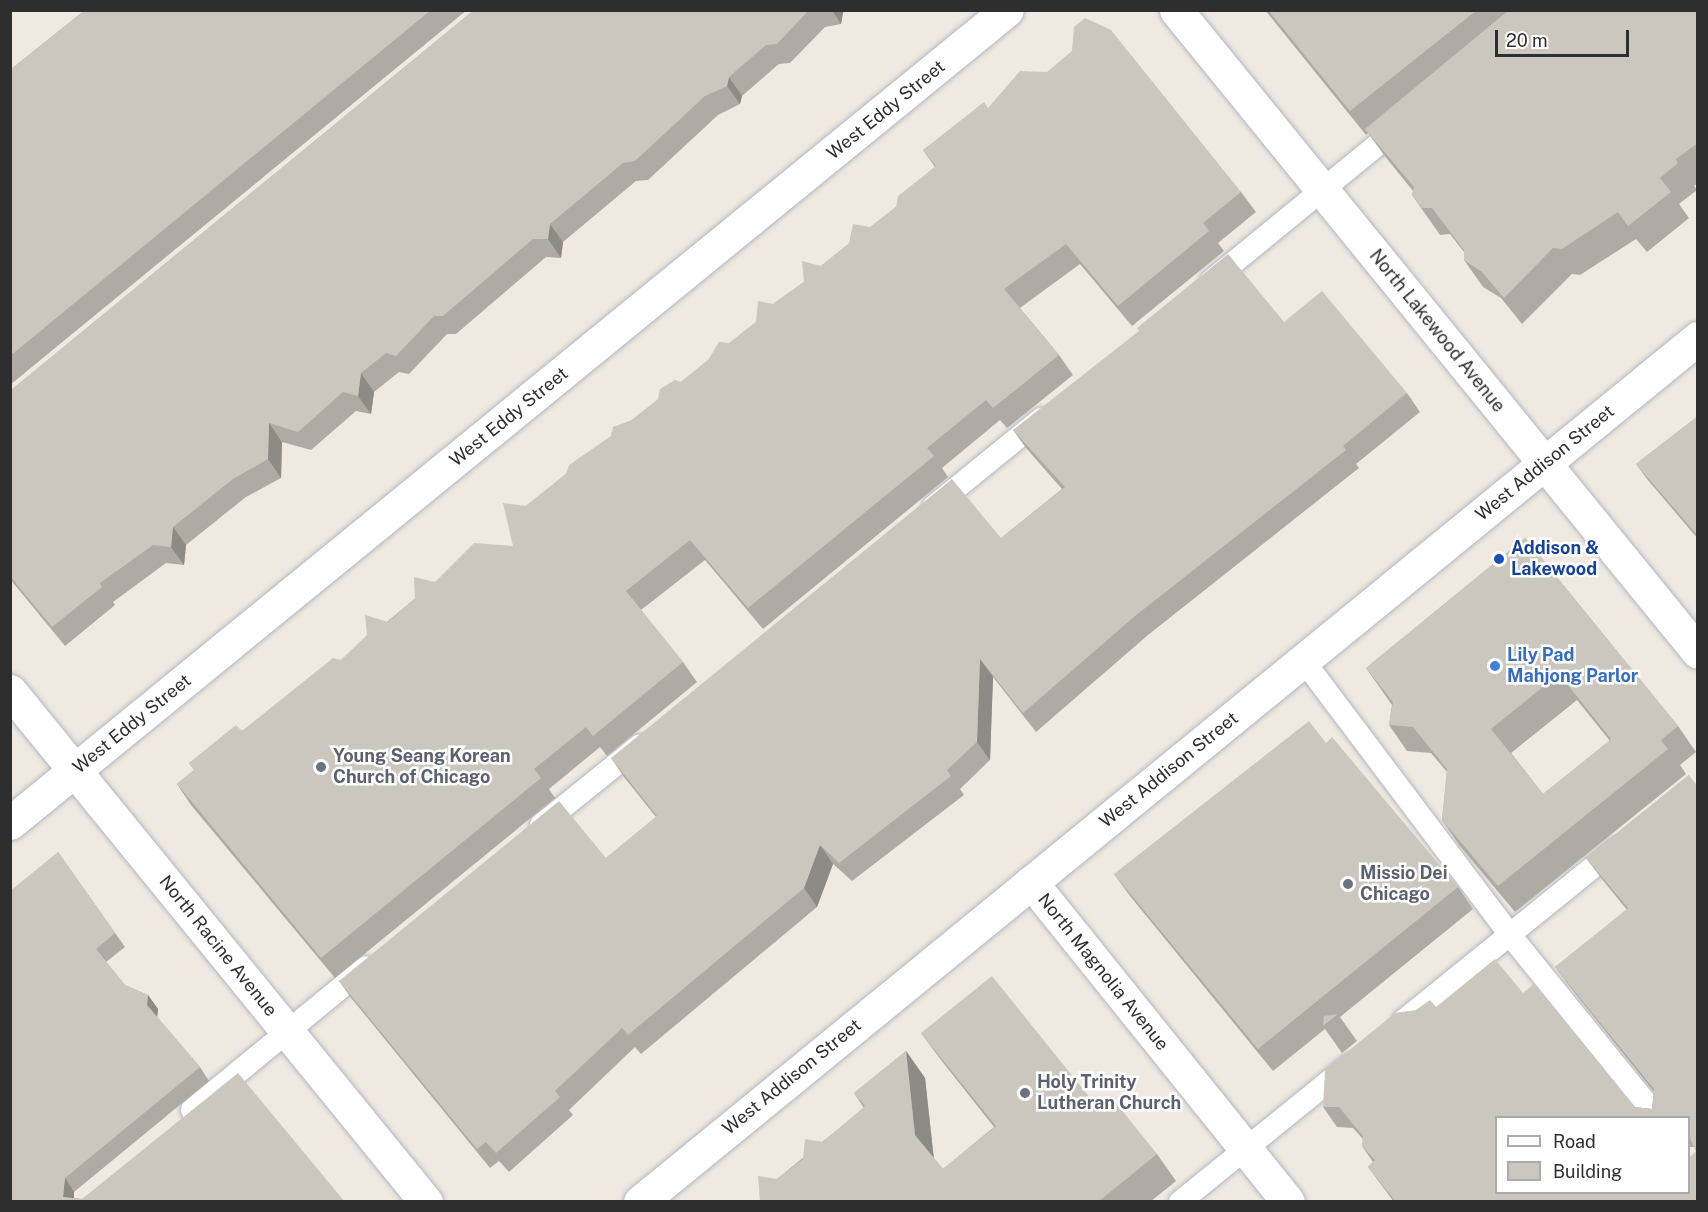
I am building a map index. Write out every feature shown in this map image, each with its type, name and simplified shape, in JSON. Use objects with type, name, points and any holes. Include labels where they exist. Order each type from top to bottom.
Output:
[{"type":"street","name":"West Eddy Street","points":[[10,823],[1007,10]]},
{"type":"street","name":"North Lakewood Avenue","points":[[1176,10],[1698,652]]},
{"type":"street","name":"West Addison Street","points":[[640,1202],[1698,338]]},
{"type":"street","name":"North Racine Avenue","points":[[10,691],[426,1202]]},
{"type":"street","name":"North Magnolia Avenue","points":[[1031,882],[1288,1202]]},
{"type":"lane","points":[[1197,292],[1415,114]]},
{"type":"lane","points":[[919,518],[1058,405]]},
{"type":"lane","points":[[1303,660],[1510,935],[1656,1116]]},
{"type":"lane","points":[[520,842],[659,729]]},
{"type":"lane","points":[[1383,1037],[1635,833]]},
{"type":"lane","points":[[174,1126],[381,955]]},
{"type":"lane","points":[[1180,1202],[1364,1052]]},
{"type":"building","points":[[85,10],[431,10],[10,356],[10,70]]},
{"type":"building","points":[[474,10],[809,10],[777,44],[766,45],[729,77],[727,86],[705,96],[635,161],[623,163],[550,224],[548,239],[533,239],[443,316],[434,316],[396,356],[386,353],[361,373],[358,396],[343,392],[298,432],[269,423],[268,459],[233,479],[173,527],[171,547],[153,545],[100,583],[102,587],[52,627],[10,576],[10,391]]},
{"type":"building","points":[[1268,10],[1477,10],[1350,111]]},
{"type":"building","points":[[1509,10],[1698,10],[1698,143],[1676,159],[1678,163],[1660,178],[1671,192],[1628,226],[1618,212],[1562,249],[1553,248],[1504,298],[1482,272],[1464,260],[1464,250],[1432,208],[1422,208],[1412,195],[1414,187],[1365,129]]},
{"type":"building","points":[[1085,18],[1111,30],[1241,192],[1203,223],[1209,231],[1118,306],[1066,244],[1004,289],[1059,355],[993,408],[986,400],[927,448],[934,456],[748,608],[690,540],[626,591],[683,662],[593,736],[586,727],[534,769],[541,778],[321,958],[177,784],[194,770],[189,763],[236,725],[242,731],[333,658],[341,660],[367,635],[365,615],[388,622],[415,599],[414,577],[435,582],[474,543],[513,546],[503,503],[526,506],[566,474],[569,465],[611,436],[613,427],[632,420],[658,399],[660,389],[675,380],[681,382],[708,360],[719,342],[729,343],[756,322],[758,301],[773,304],[804,282],[802,261],[821,266],[849,243],[853,224],[870,227],[896,207],[898,196],[936,166],[923,150],[984,102],[988,108],[1020,71],[1047,72],[1072,51],[1074,27]]},
{"type":"building","points":[[1228,254],[1284,322],[1322,291],[1407,393],[1343,446],[1346,450],[1135,616],[1023,713],[980,659],[977,742],[947,770],[951,776],[839,863],[820,845],[804,888],[628,1035],[622,1028],[555,1091],[560,1097],[496,1153],[486,1142],[477,1149],[339,981],[559,801],[606,858],[657,816],[611,758],[952,479],[1001,538],[1065,487],[1013,430],[1139,331],[1137,328]]},
{"type":"building","points":[[1698,416],[1698,536],[1636,464]]},
{"type":"building","points":[[1525,538],[1678,726],[1661,740],[1668,749],[1498,886],[1442,820],[1447,769],[1413,727],[1389,725],[1393,702],[1366,668]],"holes":[[[1559,674],[1611,739],[1543,794],[1491,729]]]},
{"type":"building","points":[[1309,721],[1326,743],[1332,737],[1458,887],[1258,1049],[1114,874]]},
{"type":"building","points":[[1689,775],[1698,787],[1698,1202],[1396,1202],[1368,1167],[1375,1160],[1362,1146],[1363,1136],[1339,1107],[1323,1107],[1325,1070],[1395,1013],[1416,1010],[1430,1000],[1436,1007],[1495,959],[1523,993],[1534,984],[1634,1107],[1652,1109],[1654,1089],[1555,967],[1628,908],[1586,858]]},
{"type":"building","points":[[58,852],[115,933],[96,949],[125,985],[148,995],[147,1005],[200,1067],[65,1178],[63,1197],[82,1199],[238,1073],[345,1202],[10,1202],[10,891]]},
{"type":"building","points":[[992,976],[1099,1109],[1112,1098],[1157,1154],[1098,1202],[760,1202],[758,1176],[777,1179],[803,1159],[805,1139],[823,1142],[865,1106],[854,1093],[906,1051],[915,1135],[943,1169],[996,1126],[921,1033]]},
{"type":"building","points":[[1338,1014],[1323,1026],[1324,1016]]},
{"type":"place","name":"Addison & Lakewood","points":[[1499,559]]},
{"type":"place","name":"Lily Pad Mahjong Parlor","points":[[1495,666]]},
{"type":"place","name":"Young Seang Korean Church of Chicago","points":[[321,767]]},
{"type":"place","name":"Missio Dei Chicago","points":[[1348,884]]},
{"type":"place","name":"Holy Trinity Lutheran Church","points":[[1025,1093]]}]
